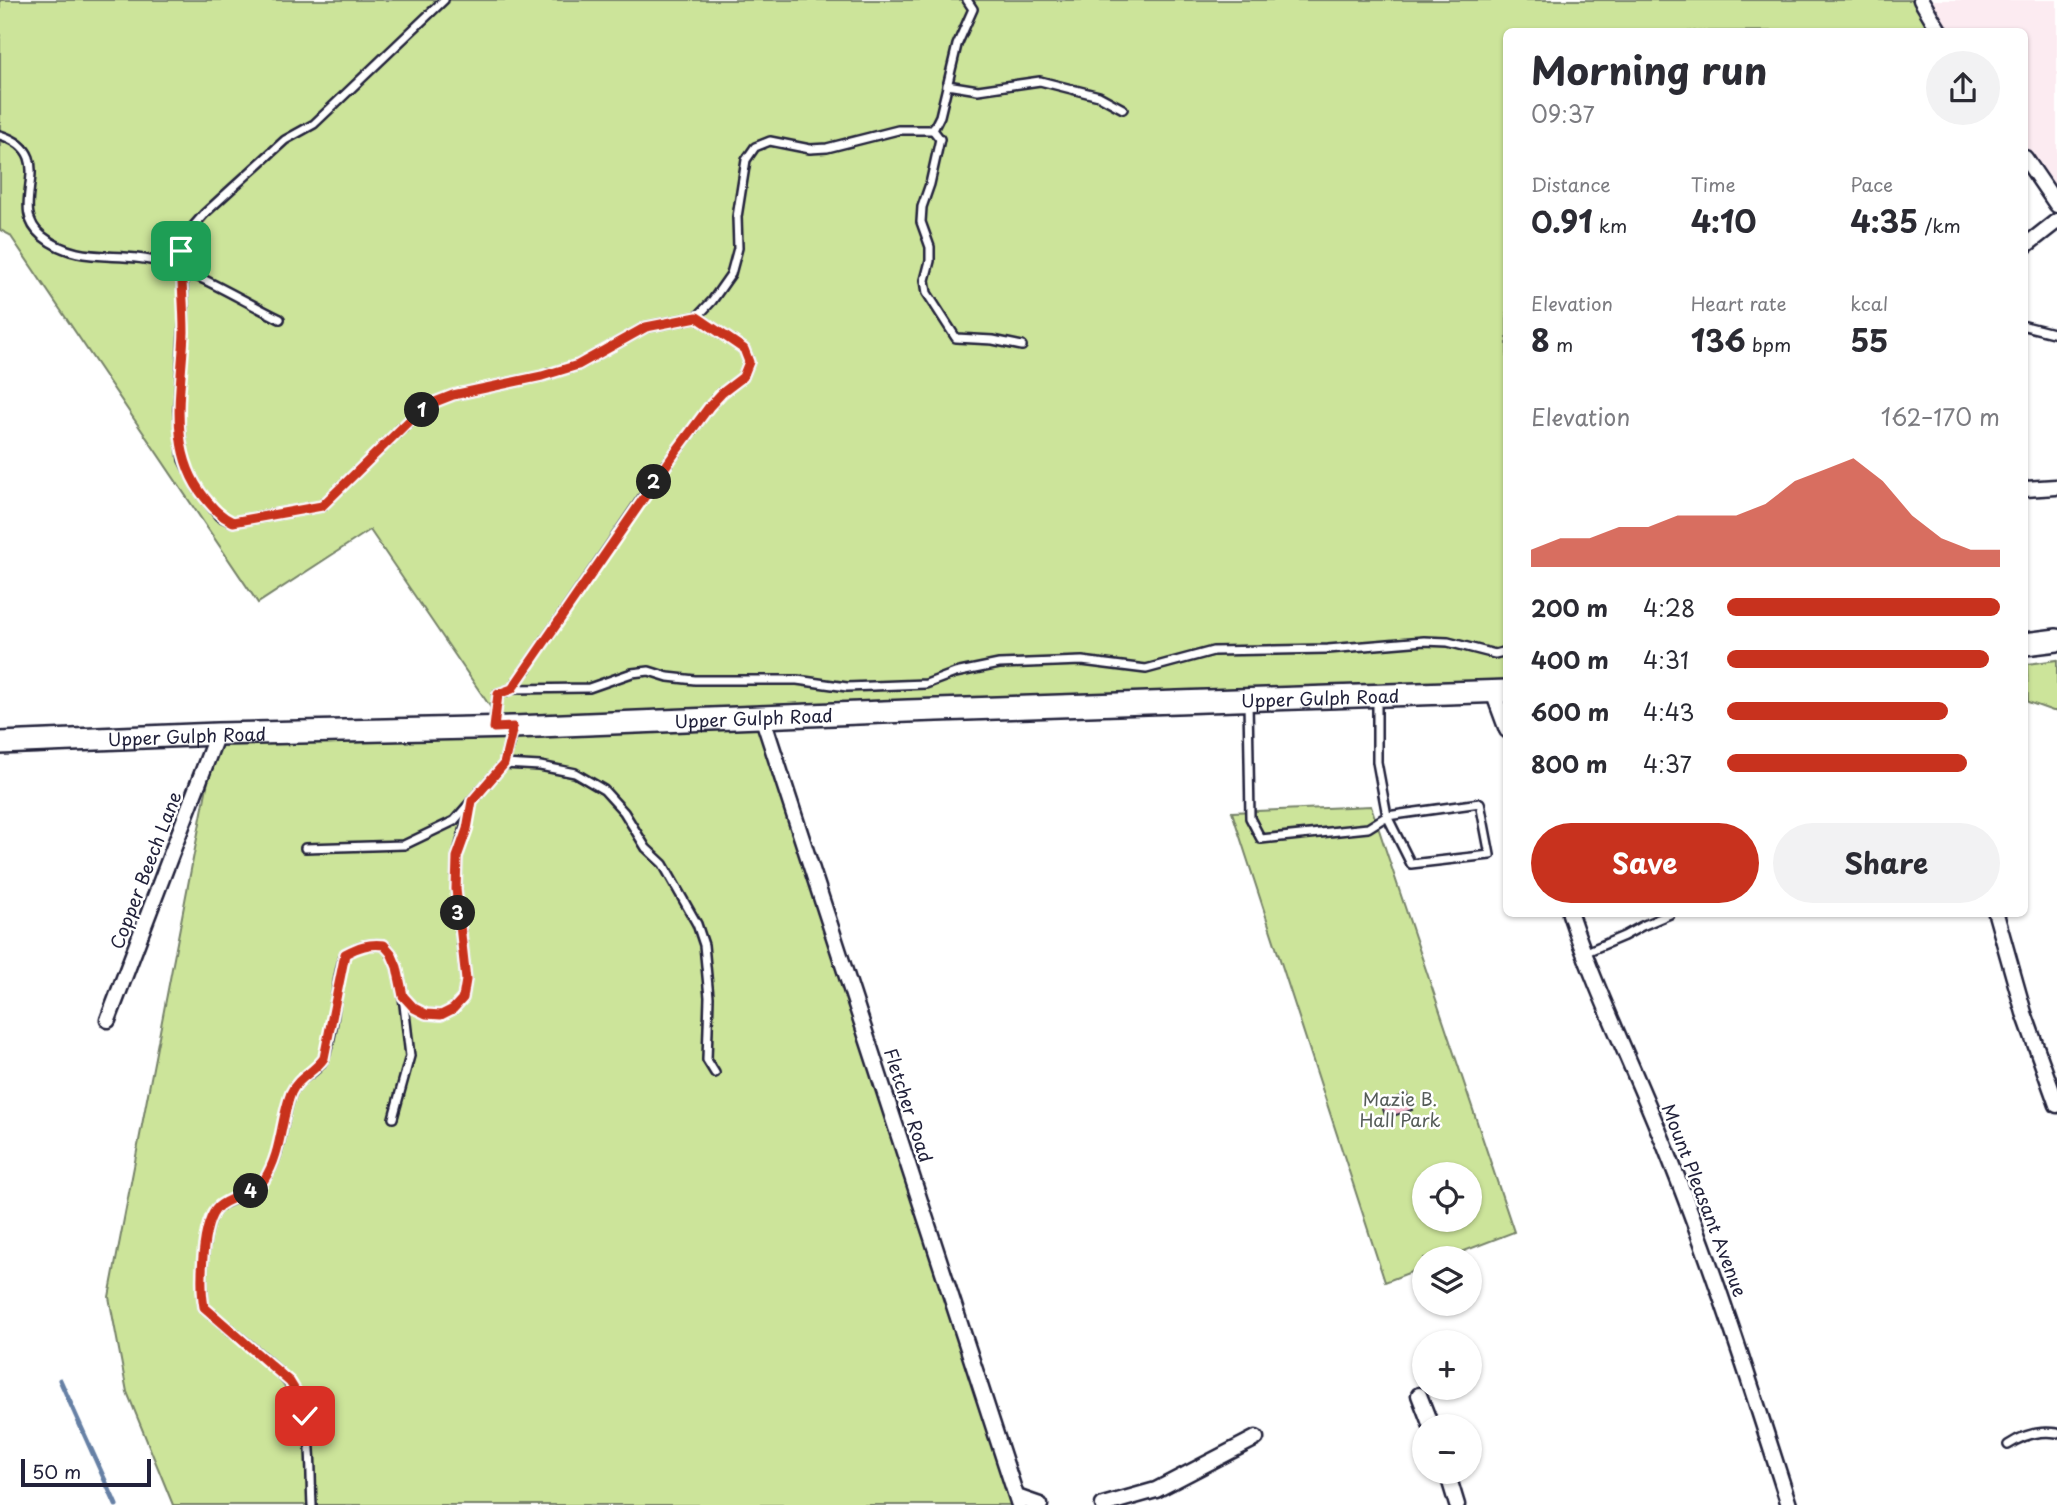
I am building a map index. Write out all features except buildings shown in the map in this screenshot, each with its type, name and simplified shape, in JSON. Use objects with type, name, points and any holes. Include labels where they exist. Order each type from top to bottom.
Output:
[{"type":"street","points":[[1921,0],[1938,28]]},
{"type":"street","points":[[2028,162],[2057,205]]},
{"type":"street","points":[[2028,244],[2057,221]]},
{"type":"street","points":[[2028,489],[2056,487]]},
{"type":"street","points":[[2028,644],[2057,640]]},
{"type":"street","name":"Upper Gulph Road","points":[[0,743],[217,734],[504,728],[762,716],[1500,691]]},
{"type":"street","name":"Fletcher Road","points":[[762,716],[1018,1501]]},
{"type":"street","name":"Copper Beech Lane","points":[[108,1020],[217,734]]},
{"type":"street","name":"Mount Pleasant Avenue","points":[[1571,917],[1583,953],[1666,1149],[1730,1319],[1789,1505]]},
{"type":"street","points":[[1997,917],[2024,1013],[2052,1075],[2057,1105]]},
{"type":"street","points":[[1103,1505],[1156,1490],[1256,1438]]},
{"type":"street","points":[[1451,1484],[1457,1505]]},
{"type":"street","points":[[1018,1501],[1040,1505]]},
{"type":"lane","points":[[444,0],[314,124],[285,140],[204,214],[190,230],[181,251],[184,330],[178,410],[183,460],[198,489],[219,516],[233,522],[322,506],[412,418],[430,404],[453,395],[542,376],[578,365],[646,327],[697,317],[712,302],[732,274],[738,248],[737,217],[746,160],[755,147],[770,141],[810,149],[827,148],[898,130],[933,130]]},
{"type":"lane","points":[[933,130],[940,116],[957,45],[973,9],[967,0]]},
{"type":"lane","points":[[947,85],[978,89],[1040,81],[1099,96],[1123,109]]},
{"type":"lane","points":[[933,130],[940,139],[922,207],[921,222],[930,247],[925,280],[927,293],[956,338],[993,340],[1022,346]]},
{"type":"lane","points":[[0,135],[23,146],[31,158],[32,173],[27,195],[29,215],[39,234],[62,250],[85,256],[157,261],[280,319]]},
{"type":"lane","points":[[512,689],[645,494],[709,407],[743,377],[749,362],[744,349],[697,317]]},
{"type":"lane","points":[[2028,327],[2057,334]]},
{"type":"lane","points":[[305,848],[404,845],[454,821],[504,764],[504,728],[498,694],[512,689],[589,688],[632,673],[649,671],[695,680],[797,680],[847,687],[926,684],[955,673],[999,664],[1082,661],[1146,669],[1213,651],[1328,649],[1424,641],[1448,642],[1495,654],[1503,652]]},
{"type":"lane","points":[[1248,700],[1250,818],[1261,839],[1368,828],[1387,816],[1480,803],[1490,855],[1411,864],[1387,816],[1377,762],[1377,696]]},
{"type":"lane","points":[[504,764],[540,766],[575,773],[604,790],[624,812],[646,848],[663,864],[698,924],[704,945],[708,978],[707,1060],[715,1073]]},
{"type":"lane","points":[[403,996],[414,1008],[426,1014],[441,1015],[453,1009],[463,998],[466,980],[456,889],[457,857],[467,829],[472,801]]},
{"type":"lane","points":[[1583,953],[1664,917]]},
{"type":"lane","points":[[312,1505],[309,1447],[301,1400],[290,1382],[204,1307],[201,1291],[205,1237],[218,1206],[251,1192],[263,1181],[278,1150],[291,1093],[299,1080],[317,1069],[324,1058],[345,954],[372,944],[384,945],[391,953],[403,996],[410,1056],[393,1118]]},
{"type":"lane","points":[[2008,1445],[2019,1437],[2044,1431],[2057,1433]]},
{"type":"shaded area","points":[[1921,0],[2057,0],[2057,205],[2028,162],[2028,28],[1938,28]]},
{"type":"green space","points":[[0,0],[1921,0],[1938,28],[1503,28],[1503,691],[762,717],[1019,1505],[173,1505],[127,1392],[109,1297],[217,734],[504,727],[370,530],[258,603],[10,235],[0,230]]},
{"type":"green space","points":[[2057,660],[2057,711],[2028,702],[2028,664]]},
{"type":"green space","name":"Mazie B. Hall Park","points":[[1371,806],[1514,1232],[1477,1246],[1412,1246],[1412,1272],[1385,1282],[1232,812]]},
{"type":"waterway","points":[[60,1380],[116,1505]]},
{"type":"route","points":[[181,251],[184,320],[178,410],[183,460],[198,489],[219,516],[233,522],[322,506],[412,418],[430,404],[453,395],[542,376],[578,365],[646,327],[697,317],[744,349],[749,362],[743,377],[709,407],[645,494],[512,689],[498,694],[494,728],[513,727],[504,764],[472,801],[467,829],[457,857],[456,889],[466,980],[463,998],[453,1009],[441,1015],[426,1014],[414,1008],[403,996],[397,967],[384,945],[358,947],[345,954],[324,1058],[317,1069],[299,1080],[291,1093],[278,1150],[263,1181],[251,1192],[218,1206],[212,1216],[205,1237],[201,1291],[204,1307],[290,1382],[301,1400],[305,1416]]}]
